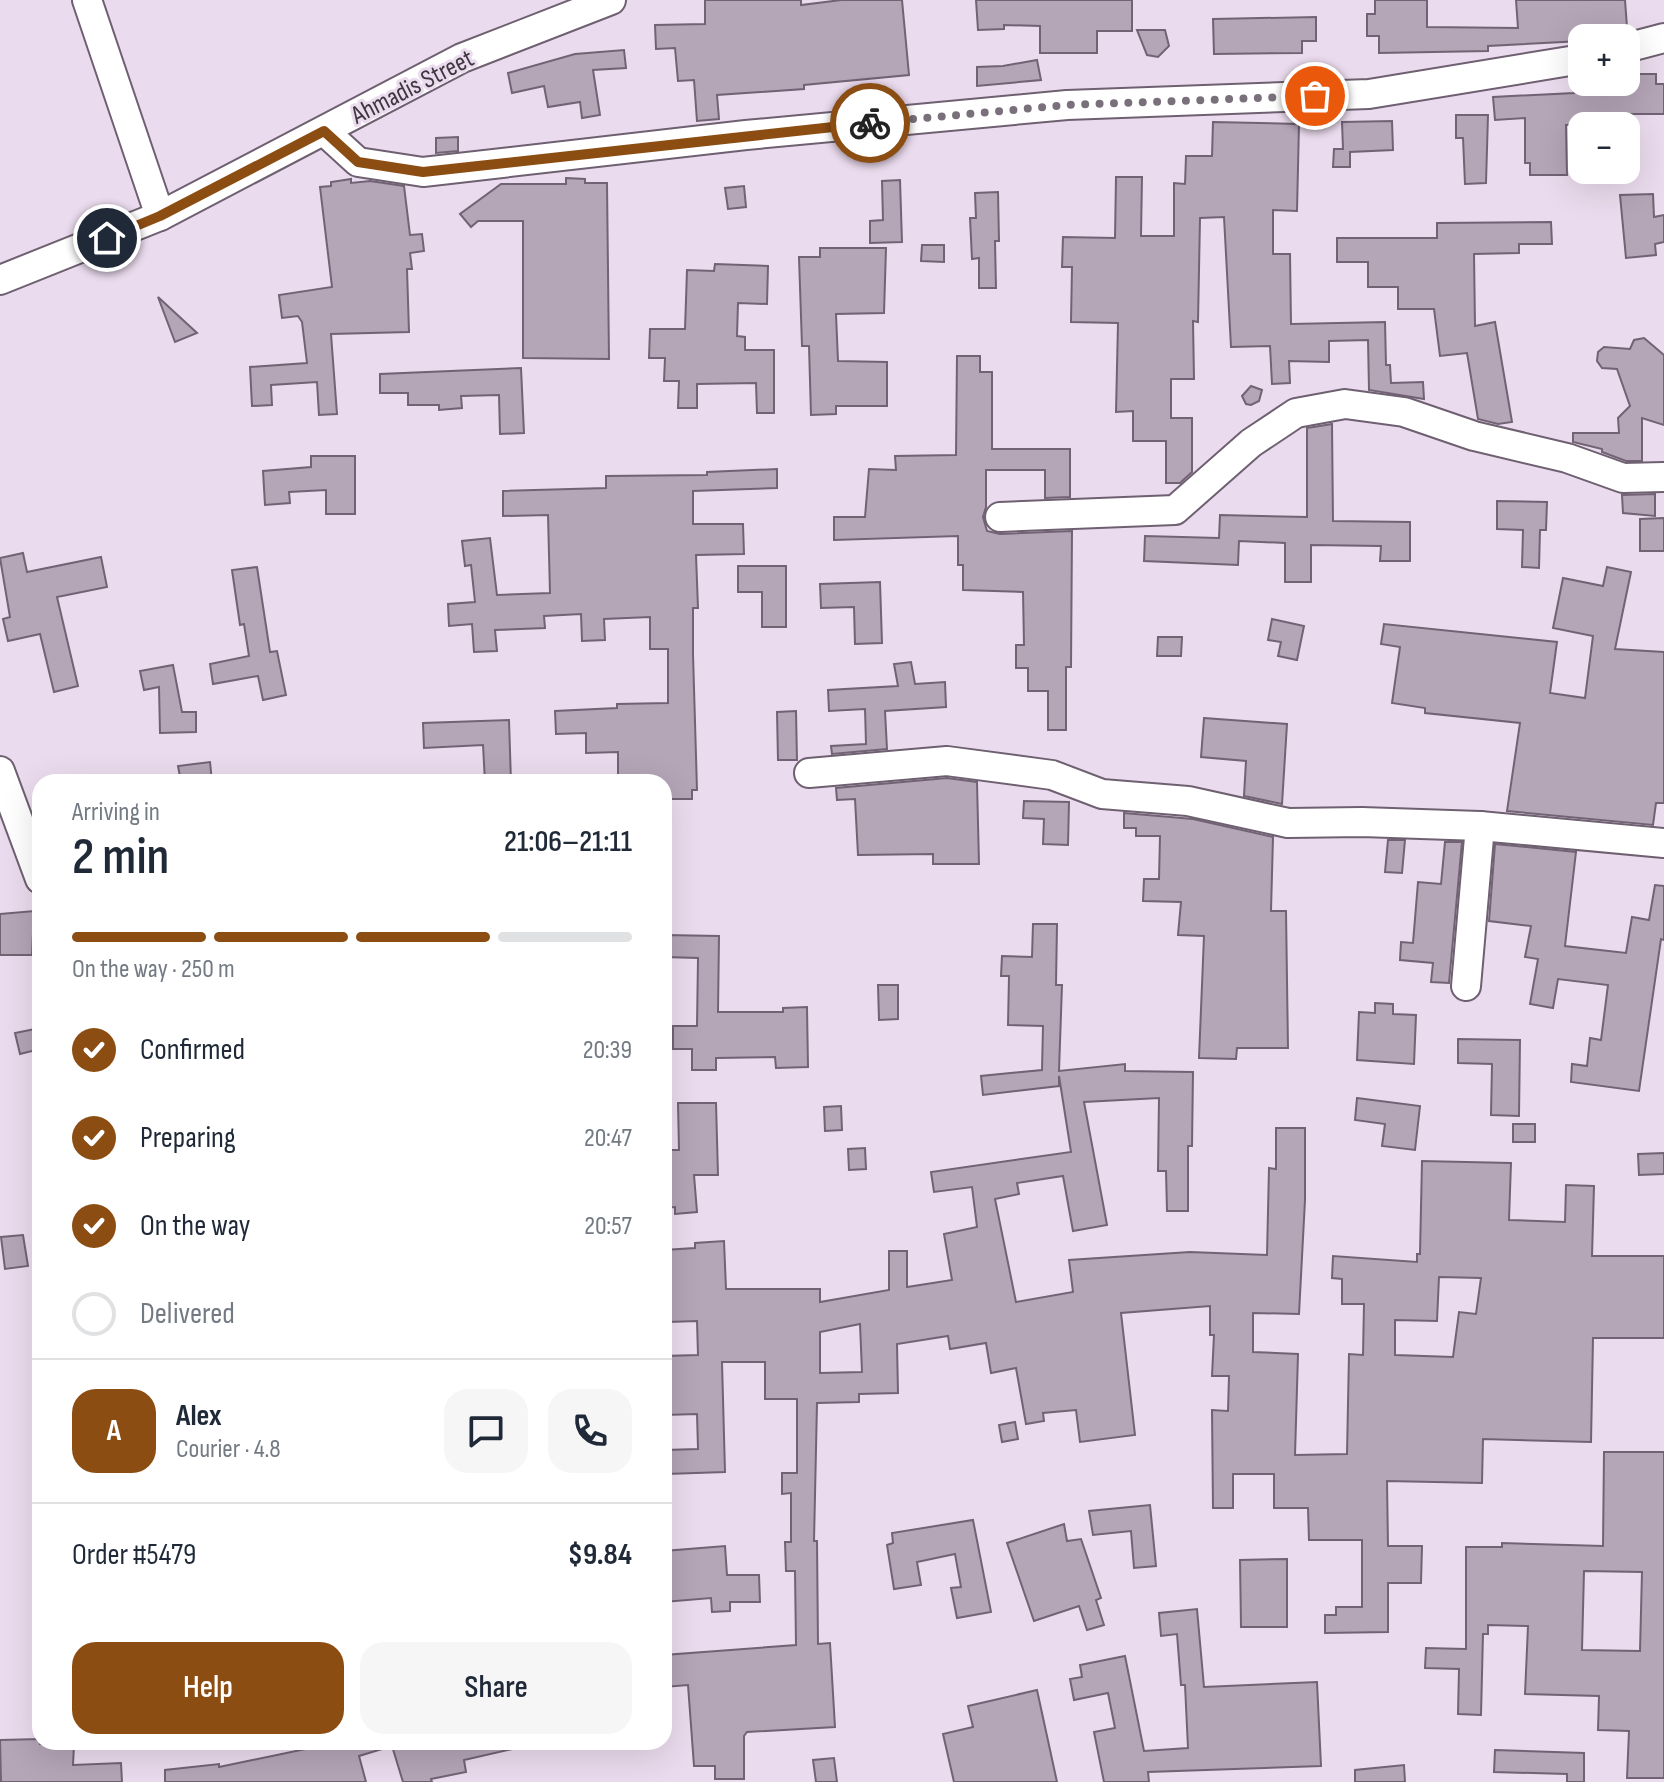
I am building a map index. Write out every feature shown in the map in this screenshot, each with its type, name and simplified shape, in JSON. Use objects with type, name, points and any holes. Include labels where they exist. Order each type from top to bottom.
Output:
[{"type":"street","points":[[87,0],[160,216]]},
{"type":"street","name":"Ahmadis Street","points":[[0,280],[160,216],[462,58],[611,0]]},
{"type":"street","points":[[1640,44],[1664,38]]},
{"type":"street","points":[[324,131],[358,162],[423,172],[746,135],[1067,105],[1369,94],[1568,61]]},
{"type":"street","points":[[1000,517],[1175,510],[1251,443],[1296,413],[1345,404],[1404,412],[1474,436],[1567,458],[1623,478],[1664,477]]},
{"type":"street","points":[[809,773],[947,761],[1052,775],[1102,794],[1188,801],[1288,823],[1480,826],[1664,843]]},
{"type":"street","points":[[0,771],[32,857]]},
{"type":"street","points":[[1466,986],[1480,826]]},
{"type":"building","points":[[705,0],[801,0],[801,5],[841,0],[902,0],[909,75],[804,85],[804,89],[717,95],[719,119],[697,121],[694,80],[678,81],[675,48],[656,49],[655,25],[705,24]]},
{"type":"building","points":[[976,0],[1132,0],[1132,31],[1097,31],[1097,53],[1040,53],[1040,26],[1004,25],[1004,29],[978,30]]},
{"type":"building","points":[[1375,0],[1427,0],[1427,27],[1518,28],[1516,0],[1625,0],[1627,24],[1568,24],[1568,42],[1488,46],[1488,51],[1379,53],[1379,36],[1367,36],[1367,14],[1375,14]]},
{"type":"building","points":[[1316,17],[1316,41],[1302,41],[1302,53],[1214,54],[1213,19]]},
{"type":"building","points":[[1137,30],[1165,30],[1169,46],[1158,57],[1147,55]]},
{"type":"building","points":[[624,50],[626,68],[593,70],[600,115],[582,118],[580,102],[548,107],[544,86],[512,93],[508,73],[575,54]]},
{"type":"building","points":[[1037,60],[1041,80],[977,86],[977,67]]},
{"type":"building","points":[[1640,74],[1656,74],[1656,84],[1664,84],[1664,114],[1568,112],[1567,175],[1530,175],[1530,163],[1525,163],[1525,118],[1495,120],[1493,97],[1568,93],[1568,96],[1640,96]]},
{"type":"building","points":[[1456,115],[1488,115],[1486,183],[1465,184],[1463,138],[1456,138]]},
{"type":"building","points":[[1392,121],[1393,150],[1350,152],[1350,167],[1333,167],[1334,149],[1343,149],[1342,122]]},
{"type":"building","points":[[1213,122],[1299,124],[1297,211],[1273,210],[1273,254],[1290,254],[1291,324],[1385,322],[1386,365],[1390,365],[1391,383],[1423,382],[1424,399],[1369,390],[1368,340],[1329,341],[1329,362],[1289,361],[1290,383],[1272,384],[1270,346],[1231,347],[1224,217],[1200,218],[1198,322],[1193,321],[1194,379],[1171,379],[1171,418],[1192,418],[1192,472],[1180,483],[1166,483],[1166,441],[1133,441],[1133,411],[1116,412],[1118,323],[1071,322],[1072,267],[1062,267],[1063,237],[1115,238],[1116,177],[1142,177],[1141,236],[1174,236],[1174,183],[1185,184],[1186,156],[1212,156]]},
{"type":"building","points":[[458,137],[458,151],[436,153],[436,138]]},
{"type":"building","points":[[566,178],[585,179],[585,183],[607,183],[609,359],[523,358],[523,221],[478,221],[471,227],[460,214],[501,184],[566,184]]},
{"type":"building","points":[[351,179],[351,183],[370,181],[404,186],[410,235],[422,234],[424,251],[410,253],[412,269],[407,269],[409,332],[331,334],[337,414],[319,415],[317,382],[271,385],[272,405],[252,406],[250,367],[307,363],[302,322],[298,316],[282,318],[279,295],[332,287],[320,187]]},
{"type":"building","points":[[900,180],[902,242],[870,243],[870,221],[883,220],[882,181]]},
{"type":"building","points":[[744,186],[746,207],[728,209],[725,188]]},
{"type":"building","points":[[998,192],[996,288],[979,288],[979,258],[972,259],[970,218],[976,218],[975,193]]},
{"type":"building","points":[[1653,194],[1654,217],[1664,215],[1664,242],[1655,244],[1656,255],[1626,258],[1620,195]]},
{"type":"building","points":[[1551,222],[1552,244],[1519,244],[1519,253],[1474,254],[1475,326],[1495,322],[1512,422],[1498,424],[1478,419],[1467,353],[1440,356],[1434,309],[1398,309],[1398,287],[1368,287],[1368,262],[1337,262],[1337,238],[1437,238],[1437,223]]},
{"type":"building","points":[[922,245],[944,245],[944,262],[921,261]]},
{"type":"building","points":[[820,248],[886,248],[884,313],[836,314],[838,361],[887,362],[887,406],[836,406],[836,414],[811,415],[809,346],[802,346],[799,257],[820,257]]},
{"type":"building","points":[[715,264],[768,266],[767,304],[738,303],[737,336],[745,337],[745,350],[774,350],[774,413],[757,413],[756,383],[697,384],[697,408],[678,408],[679,381],[664,381],[665,358],[649,358],[650,329],[685,329],[687,270],[714,271]]},
{"type":"building","points":[[158,297],[197,333],[175,342]]},
{"type":"building","points":[[1644,338],[1664,355],[1664,425],[1642,418],[1642,461],[1626,461],[1602,452],[1602,449],[1573,442],[1573,433],[1619,433],[1618,418],[1630,406],[1617,369],[1602,368],[1597,361],[1598,352],[1604,347],[1630,349],[1634,340]]},
{"type":"building","points":[[957,356],[980,356],[980,372],[992,372],[992,449],[1070,449],[1070,497],[1045,498],[1045,470],[986,470],[983,517],[987,531],[1000,534],[1072,531],[1071,667],[1066,667],[1066,730],[1048,730],[1048,691],[1028,691],[1028,668],[1016,668],[1016,645],[1024,645],[1023,592],[963,590],[963,565],[958,565],[958,536],[834,540],[834,517],[865,517],[869,469],[896,470],[895,456],[956,455]]},
{"type":"building","points":[[521,368],[524,433],[500,434],[499,395],[461,396],[462,408],[439,410],[439,405],[408,405],[408,393],[380,393],[380,374]]},
{"type":"building","points":[[1251,386],[1262,390],[1259,401],[1251,405],[1246,404],[1242,396]]},
{"type":"building","points":[[1332,424],[1333,521],[1410,522],[1410,561],[1380,561],[1381,546],[1311,545],[1311,582],[1285,582],[1285,543],[1239,541],[1238,565],[1144,561],[1145,536],[1219,538],[1220,515],[1307,517],[1307,428]]},
{"type":"building","points":[[311,456],[355,456],[355,514],[326,514],[326,490],[289,492],[290,503],[265,505],[263,471],[311,467]]},
{"type":"building","points":[[777,469],[777,488],[693,491],[693,524],[743,524],[744,554],[696,555],[698,608],[693,608],[693,654],[697,790],[692,790],[692,799],[672,799],[672,774],[618,774],[618,752],[586,753],[586,733],[556,734],[555,711],[617,708],[617,704],[668,703],[668,649],[650,649],[650,617],[604,619],[605,640],[582,641],[581,614],[544,616],[545,628],[495,630],[497,651],[474,652],[472,624],[449,626],[448,604],[475,602],[471,565],[465,566],[462,541],[490,538],[497,595],[550,593],[548,515],[503,516],[503,491],[606,488],[606,476],[707,475],[707,472]]},
{"type":"building","points":[[1655,494],[1655,516],[1623,513],[1622,495]]},
{"type":"building","points":[[1497,501],[1547,502],[1546,530],[1540,530],[1539,568],[1522,567],[1523,530],[1497,529]]},
{"type":"building","points":[[1664,518],[1664,551],[1640,551],[1640,519]]},
{"type":"building","points":[[23,553],[27,572],[101,557],[107,587],[57,597],[78,686],[54,692],[40,634],[8,641],[3,619],[10,617],[0,558]]},
{"type":"building","points":[[738,566],[786,566],[786,627],[762,627],[762,592],[738,592]]},
{"type":"building","points":[[257,567],[270,652],[277,651],[286,695],[263,700],[258,676],[213,684],[210,664],[249,656],[244,624],[240,625],[232,570]]},
{"type":"building","points":[[1607,567],[1631,572],[1615,649],[1664,652],[1664,803],[1656,803],[1653,825],[1507,811],[1520,723],[1425,713],[1425,708],[1392,703],[1400,647],[1381,644],[1384,624],[1557,642],[1550,693],[1585,698],[1593,636],[1553,628],[1563,578],[1603,586]]},
{"type":"building","points":[[880,582],[882,643],[855,644],[854,607],[821,608],[820,584]]},
{"type":"building","points":[[1272,619],[1304,626],[1297,660],[1278,656],[1281,642],[1268,640]]},
{"type":"building","points":[[1158,637],[1182,637],[1181,656],[1157,656]]},
{"type":"building","points":[[911,662],[915,684],[945,682],[946,707],[885,711],[887,749],[832,754],[831,746],[866,744],[865,709],[829,711],[828,690],[898,686],[894,664]]},
{"type":"building","points":[[173,665],[182,712],[196,712],[196,732],[160,733],[159,687],[144,690],[140,671]]},
{"type":"building","points":[[796,711],[797,760],[778,760],[777,712]]},
{"type":"building","points":[[1204,718],[1287,724],[1282,804],[1244,796],[1246,761],[1201,757]]},
{"type":"building","points":[[509,720],[511,774],[485,774],[483,745],[424,748],[423,723]]},
{"type":"building","points":[[210,762],[211,774],[180,774],[178,766]]},
{"type":"building","points":[[947,778],[977,782],[979,864],[933,864],[933,854],[858,855],[855,799],[837,800],[836,788]]},
{"type":"building","points":[[1024,801],[1069,802],[1068,845],[1043,844],[1044,819],[1023,818]]},
{"type":"building","points":[[1124,813],[1193,819],[1273,837],[1271,911],[1286,911],[1288,1048],[1237,1048],[1236,1059],[1199,1058],[1204,936],[1178,935],[1181,902],[1143,901],[1144,879],[1159,879],[1160,836],[1136,836],[1136,828],[1124,828]]},
{"type":"building","points":[[1388,840],[1405,840],[1402,873],[1385,872]]},
{"type":"building","points":[[1445,842],[1462,842],[1449,983],[1431,982],[1433,963],[1400,960],[1401,942],[1413,943],[1418,882],[1441,884]]},
{"type":"building","points":[[1495,844],[1576,852],[1565,946],[1626,953],[1632,917],[1649,920],[1655,885],[1664,886],[1664,940],[1661,939],[1639,1091],[1571,1082],[1572,1064],[1587,1066],[1590,1038],[1601,1040],[1608,985],[1558,979],[1553,1008],[1530,1004],[1538,959],[1525,957],[1531,926],[1489,921]]},
{"type":"building","points":[[32,911],[32,955],[0,955],[0,914]]},
{"type":"building","points":[[1033,924],[1057,924],[1056,985],[1062,985],[1059,1071],[1125,1064],[1125,1071],[1193,1072],[1188,1211],[1167,1211],[1166,1171],[1158,1171],[1159,1098],[1084,1102],[1107,1225],[1073,1231],[1063,1176],[1017,1183],[1019,1194],[995,1199],[1016,1302],[1073,1292],[1069,1260],[1190,1252],[1267,1255],[1269,1168],[1276,1169],[1276,1128],[1305,1128],[1299,1314],[1253,1313],[1253,1352],[1298,1354],[1295,1455],[1347,1454],[1349,1354],[1363,1355],[1364,1304],[1342,1304],[1342,1279],[1332,1278],[1333,1256],[1417,1262],[1417,1254],[1420,1254],[1422,1161],[1511,1163],[1509,1220],[1565,1222],[1566,1185],[1594,1186],[1592,1256],[1664,1256],[1664,1338],[1593,1338],[1591,1442],[1483,1439],[1482,1483],[1387,1481],[1388,1546],[1422,1546],[1421,1583],[1388,1583],[1388,1632],[1325,1633],[1325,1615],[1336,1615],[1336,1607],[1362,1607],[1362,1540],[1309,1540],[1308,1508],[1274,1508],[1274,1474],[1233,1474],[1233,1508],[1213,1508],[1212,1410],[1228,1411],[1229,1376],[1212,1376],[1214,1335],[1210,1335],[1210,1306],[1121,1313],[1135,1435],[1080,1442],[1076,1410],[1043,1413],[1044,1421],[1026,1424],[1016,1368],[991,1373],[986,1343],[950,1349],[948,1336],[897,1344],[898,1393],[859,1394],[859,1402],[817,1403],[814,1541],[817,1541],[818,1644],[830,1643],[835,1727],[747,1732],[744,1736],[744,1779],[715,1779],[715,1766],[694,1766],[688,1685],[672,1686],[672,1654],[796,1645],[795,1571],[786,1571],[785,1542],[791,1542],[791,1493],[782,1494],[782,1473],[797,1473],[797,1399],[765,1399],[765,1362],[722,1362],[725,1472],[672,1474],[672,1450],[698,1449],[697,1414],[672,1415],[672,1356],[698,1355],[697,1321],[672,1322],[672,1249],[695,1248],[695,1243],[724,1241],[726,1289],[820,1289],[820,1302],[889,1290],[889,1251],[907,1251],[907,1287],[952,1280],[944,1234],[977,1227],[972,1187],[934,1192],[931,1172],[1071,1152],[1059,1076],[1059,1086],[983,1095],[981,1076],[1042,1070],[1043,1026],[1008,1025],[1009,976],[1001,976],[1002,956],[1032,957]],"holes":[[[1439,1277],[1481,1278],[1476,1314],[1459,1312],[1453,1357],[1395,1355],[1395,1320],[1437,1321]],[[860,1324],[862,1372],[820,1373],[820,1332]]]},
{"type":"building","points":[[672,935],[719,936],[718,1012],[783,1012],[783,1008],[807,1007],[808,1067],[776,1068],[775,1057],[716,1058],[716,1070],[692,1070],[692,1049],[673,1049],[673,1026],[697,1026],[698,958],[672,957]]},
{"type":"building","points":[[878,985],[898,985],[898,1019],[879,1020]]},
{"type":"building","points":[[1375,1003],[1393,1004],[1393,1014],[1416,1015],[1414,1064],[1357,1060],[1359,1012],[1375,1013]]},
{"type":"building","points":[[32,1030],[32,1051],[20,1054],[15,1033]]},
{"type":"building","points":[[1458,1039],[1520,1040],[1519,1116],[1491,1115],[1492,1064],[1458,1063]]},
{"type":"building","points":[[1357,1098],[1420,1106],[1415,1150],[1382,1146],[1385,1124],[1355,1120]]},
{"type":"building","points":[[678,1103],[716,1103],[718,1175],[694,1175],[697,1212],[675,1214],[675,1207],[672,1207],[672,1150],[679,1150]]},
{"type":"building","points":[[841,1106],[842,1130],[825,1131],[824,1107]]},
{"type":"building","points":[[1513,1124],[1535,1124],[1535,1142],[1513,1142]]},
{"type":"building","points":[[865,1148],[866,1169],[849,1170],[848,1149]]},
{"type":"building","points":[[1664,1153],[1664,1174],[1639,1175],[1638,1154]]},
{"type":"building","points":[[23,1235],[28,1266],[5,1269],[1,1237]]},
{"type":"building","points":[[1015,1422],[1018,1439],[1002,1442],[999,1425]]},
{"type":"building","points":[[1604,1452],[1664,1452],[1664,1778],[1627,1778],[1629,1731],[1598,1730],[1599,1696],[1525,1694],[1528,1626],[1488,1625],[1488,1634],[1483,1634],[1481,1715],[1458,1714],[1459,1669],[1425,1668],[1426,1648],[1466,1649],[1466,1547],[1502,1547],[1502,1543],[1603,1546]],"holes":[[[1584,1571],[1642,1572],[1640,1651],[1582,1650]]]},
{"type":"building","points":[[1150,1505],[1156,1566],[1134,1568],[1131,1531],[1093,1535],[1089,1511]]},
{"type":"building","points":[[973,1520],[991,1612],[957,1618],[951,1588],[961,1587],[955,1554],[917,1562],[921,1585],[894,1589],[887,1545],[893,1543],[892,1533]]},
{"type":"building","points":[[1064,1524],[1067,1541],[1081,1539],[1101,1598],[1096,1600],[1104,1625],[1087,1630],[1079,1606],[1034,1621],[1007,1543]]},
{"type":"building","points":[[725,1546],[727,1575],[759,1575],[760,1602],[730,1602],[730,1611],[712,1612],[711,1598],[672,1601],[672,1550]]},
{"type":"building","points":[[1287,1559],[1287,1627],[1241,1627],[1240,1560]]},
{"type":"building","points":[[1197,1609],[1204,1687],[1317,1682],[1321,1766],[1148,1772],[1149,1782],[1104,1782],[1094,1732],[1115,1728],[1108,1693],[1074,1700],[1070,1679],[1082,1677],[1080,1665],[1125,1656],[1144,1751],[1188,1748],[1185,1685],[1181,1685],[1177,1634],[1161,1636],[1159,1613]]},
{"type":"building","points":[[1037,1690],[1057,1782],[954,1782],[943,1734],[973,1727],[968,1706]]},
{"type":"building","points":[[32,1739],[32,1750],[74,1750],[73,1765],[121,1763],[122,1782],[1,1782],[0,1740]]},
{"type":"building","points":[[301,1750],[379,1750],[359,1756],[366,1782],[165,1782],[165,1770],[219,1764],[219,1767]]},
{"type":"building","points":[[393,1750],[508,1750],[464,1760],[466,1772],[431,1779],[432,1782],[403,1782]]},
{"type":"building","points":[[1495,1750],[1584,1753],[1584,1782],[1567,1782],[1567,1774],[1494,1772]]},
{"type":"building","points":[[834,1758],[837,1782],[816,1782],[813,1760]]},
{"type":"building","points":[[1404,1765],[1405,1782],[1355,1782],[1355,1770]]},
{"type":"way so far","points":[[870,123],[1067,105],[1315,96]]},
{"type":"route","points":[[107,238],[160,216],[324,131],[358,162],[423,172],[870,123]]}]
